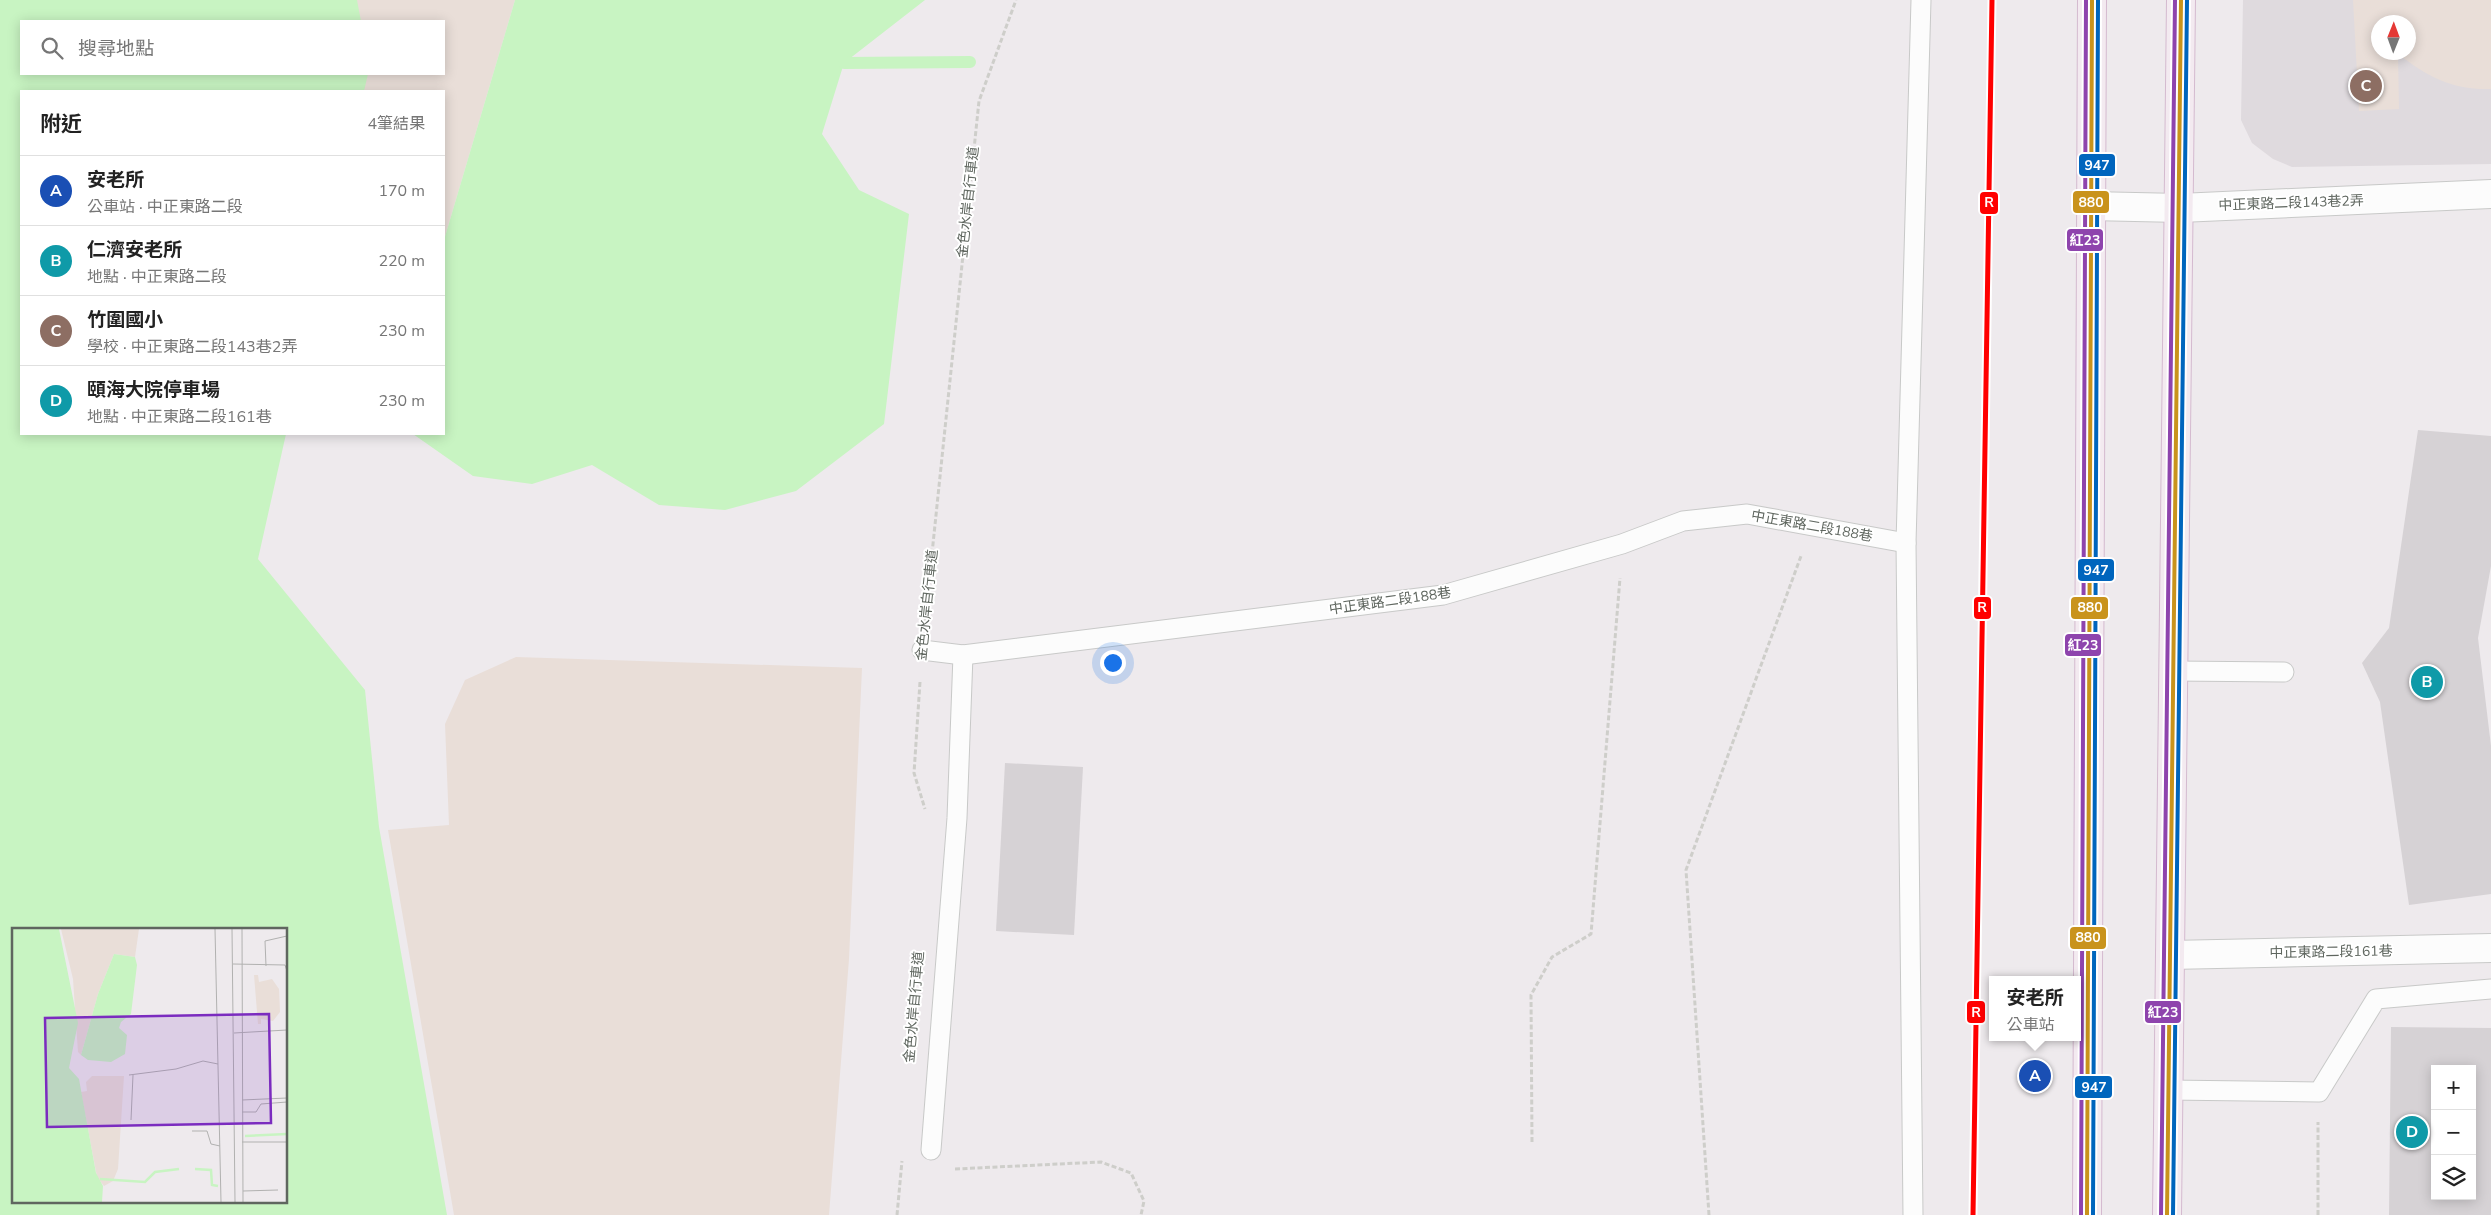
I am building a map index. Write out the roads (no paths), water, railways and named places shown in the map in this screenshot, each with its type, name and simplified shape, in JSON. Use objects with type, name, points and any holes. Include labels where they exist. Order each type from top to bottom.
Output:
[{"type":"main road","points":[[2087,1215],[2092,0]]},
{"type":"main road","points":[[2167,1215],[2181,0]]},
{"type":"street","name":"中正東路二段143巷2弄","points":[[2090,206],[2180,208],[2491,194]]},
{"type":"street","name":"中正東路二段161巷","points":[[2170,955],[2491,948]]},
{"type":"lane","points":[[1913,1215],[1906,543],[1921,0]]},
{"type":"lane","name":"中正東路二段188巷","points":[[922,650],[963,656],[1443,596],[1622,544],[1683,521],[1747,514],[1906,543]]},
{"type":"lane","points":[[931,1150],[957,818],[963,656]]},
{"type":"lane","points":[[2174,671],[2284,672]]},
{"type":"lane","points":[[2168,1090],[2319,1092],[2376,1000],[2491,989]]},
{"type":"waterway","points":[[844,63],[970,62]]},
{"type":"place","name":"竹圍國小","points":[[2366,86]]},
{"type":"place","name":"仁濟安老所","points":[[2427,682]]},
{"type":"place","name":"安老所","points":[[2035,1076]]},
{"type":"place","name":"頤海大院停車場","points":[[2412,1132]]}]
